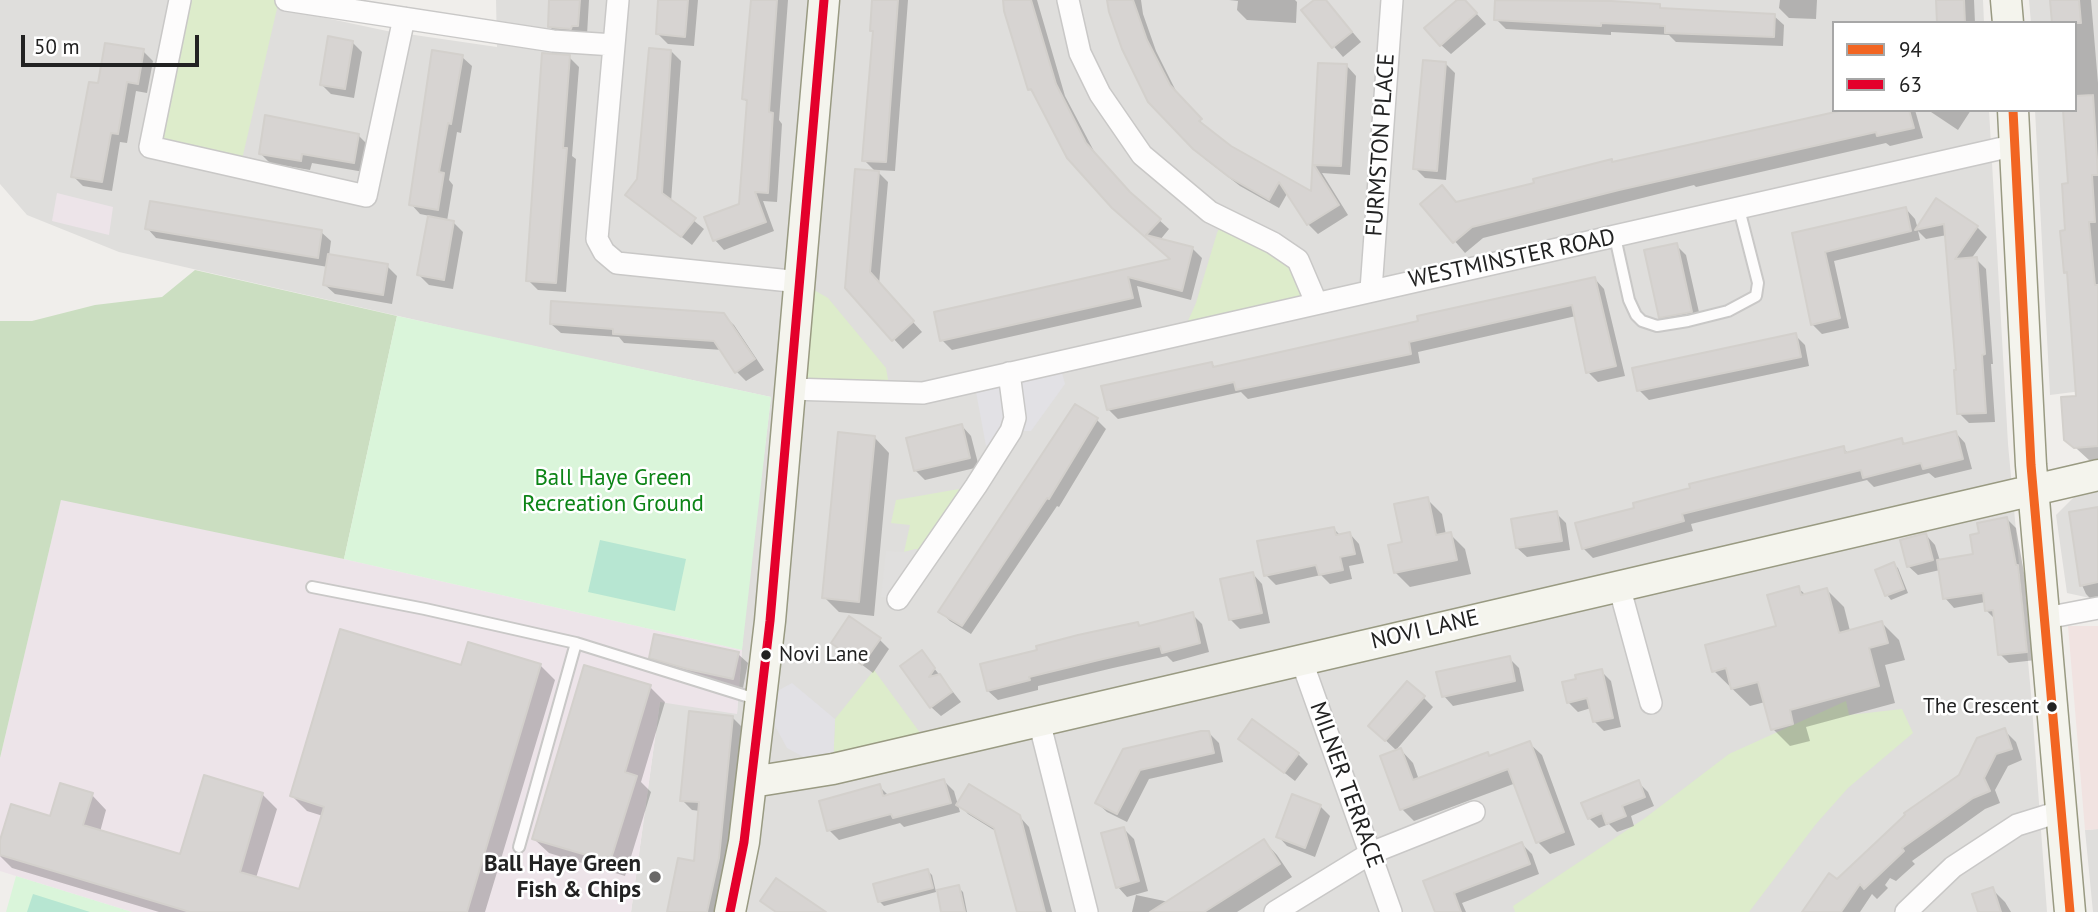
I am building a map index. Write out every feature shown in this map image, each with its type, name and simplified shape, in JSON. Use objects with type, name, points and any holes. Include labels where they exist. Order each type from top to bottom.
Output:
[{"type":"street","points":[[180,0],[150,147],[366,196],[404,18]]},
{"type":"street","points":[[286,0],[553,41],[614,45]]},
{"type":"street","points":[[618,0],[597,239],[604,252],[617,263],[800,282]]},
{"type":"street","points":[[730,912],[744,842],[761,701],[824,0]]},
{"type":"street","points":[[1068,0],[1080,53],[1095,84],[1142,155],[1210,212],[1273,243],[1298,260],[1316,302]]},
{"type":"street","name":"FURMSTON PLACE","points":[[1371,290],[1392,0]]},
{"type":"street","points":[[2006,0],[2007,21]]},
{"type":"street","points":[[2013,112],[2031,466],[2070,912]]},
{"type":"street","name":"WESTMINSTER ROAD","points":[[790,389],[923,393],[2016,145]]},
{"type":"street","points":[[898,599],[1011,431],[1015,418],[1009,373]]},
{"type":"street","name":"NOVI LANE","points":[[752,782],[834,769],[2098,475]]},
{"type":"street","points":[[1619,586],[1651,704]]},
{"type":"street","points":[[2046,618],[2098,608]]},
{"type":"street","name":"MILNER TERRACE","points":[[1301,659],[1391,912]]},
{"type":"street","points":[[1039,721],[1087,912]]},
{"type":"street","points":[[1906,912],[1953,867],[2017,825],[2062,811]]},
{"type":"street","points":[[1275,912],[1371,853],[1474,812]]},
{"type":"lane","points":[[1615,237],[1629,300],[1636,315],[1642,321],[1657,326],[1688,321],[1728,311],[1756,296],[1758,283],[1739,209]]},
{"type":"lane","points":[[312,587],[576,643],[761,701]]},
{"type":"lane","points":[[519,848],[576,643]]},
{"type":"shaded area","points":[[0,0],[241,0],[387,31],[497,47],[496,0],[1983,0],[1984,21],[1832,21],[1832,112],[1989,112],[2008,444],[2031,694],[2047,912],[631,912],[660,701],[737,713],[745,609],[771,397],[477,334],[119,252],[27,215],[0,184]]},
{"type":"shaded area","points":[[2029,0],[2098,0],[2098,389],[2050,395],[2035,112],[2077,112],[2077,21],[2031,21]]},
{"type":"shaded area","points":[[57,193],[113,207],[109,235],[52,221]]},
{"type":"shaded area","points":[[1059,362],[1065,384],[1031,431],[1011,431],[986,446],[974,381]]},
{"type":"shaded area","points":[[2098,490],[2098,596],[2090,598],[2067,593],[2056,515],[2075,496]]},
{"type":"shaded area","points":[[61,499],[344,559],[742,650],[737,714],[660,702],[631,912],[132,912],[0,871],[0,758]]},
{"type":"shaded area","points":[[916,549],[928,556],[898,599],[881,597],[886,551],[904,552]]},
{"type":"shaded area","points":[[2068,626],[2098,626],[2098,829],[2085,830]]},
{"type":"shaded area","points":[[792,683],[835,719],[833,769],[787,748],[761,700]]},
{"type":"shaded area","points":[[2098,829],[2098,912],[2093,912],[2085,830]]},
{"type":"green space","points":[[180,0],[279,0],[240,168],[150,147]]},
{"type":"green space","points":[[1224,218],[1273,243],[1316,302],[1183,332],[1196,303]]},
{"type":"green space","points":[[195,270],[397,316],[344,559],[61,500],[0,758],[0,321],[32,321],[95,305],[162,297]]},
{"type":"green space","points":[[800,282],[828,298],[886,368],[890,391],[790,389]]},
{"type":"green space","name":"Ball Haye Green Recreation Ground","points":[[397,316],[771,397],[742,650],[344,559]]},
{"type":"green space","points":[[976,486],[928,556],[916,549],[904,552],[910,525],[891,523],[896,500]]},
{"type":"green space","points":[[600,540],[686,559],[675,611],[588,592]]},
{"type":"green space","points":[[874,670],[929,745],[833,769],[835,719]]},
{"type":"green space","name":"The Crescent","points":[[1846,701],[1849,715],[1902,709],[1913,733],[1848,788],[1816,824],[1749,912],[1515,912],[1513,906],[1645,818],[1729,754]]},
{"type":"green space","points":[[16,876],[132,912],[6,912]]},
{"type":"green space","points":[[33,894],[90,912],[27,912]]},
{"type":"building","points":[[549,0],[580,0],[578,26],[572,26],[571,29],[548,27]]},
{"type":"building","points":[[658,0],[688,0],[685,37],[656,34]]},
{"type":"building","points":[[751,0],[777,0],[769,112],[773,113],[768,193],[755,192],[766,222],[713,241],[704,217],[739,204],[747,100],[742,99]]},
{"type":"building","points":[[872,0],[898,0],[886,162],[862,161],[873,31],[870,31]]},
{"type":"building","points":[[1003,0],[1031,0],[1056,84],[1086,143],[1130,192],[1161,219],[1146,235],[1193,247],[1182,291],[1128,277],[1133,298],[940,341],[934,312],[1170,259],[1112,208],[1067,158],[1031,89],[1028,90]]},
{"type":"building","points":[[1107,0],[1133,0],[1147,40],[1170,85],[1202,119],[1199,121],[1231,146],[1311,191],[1318,63],[1347,64],[1341,166],[1314,165],[1339,205],[1307,225],[1279,182],[1269,200],[1229,177],[1193,149],[1148,102],[1122,49]]},
{"type":"building","points":[[1314,0],[1326,0],[1352,32],[1332,48],[1301,10]]},
{"type":"building","points":[[1457,0],[1465,0],[1477,13],[1440,46],[1424,28]]},
{"type":"building","points":[[1495,0],[1611,1],[1660,4],[1660,8],[1775,14],[1774,37],[1665,33],[1665,26],[1601,23],[1601,26],[1494,20]]},
{"type":"building","points":[[1936,0],[1964,0],[1965,21],[1937,21]]},
{"type":"building","points":[[2050,0],[2079,0],[2081,23],[2052,21]]},
{"type":"building","points":[[328,36],[353,41],[345,89],[320,85]]},
{"type":"building","points":[[105,43],[144,49],[138,84],[127,82],[118,134],[111,133],[102,182],[71,177],[89,82],[98,83]]},
{"type":"building","points":[[649,48],[671,50],[662,193],[696,218],[681,237],[625,195],[637,179]]},
{"type":"building","points":[[432,50],[463,55],[451,124],[448,123],[439,172],[444,173],[438,210],[409,205]]},
{"type":"building","points":[[542,53],[570,55],[563,148],[567,148],[556,283],[526,281]]},
{"type":"building","points":[[1423,60],[1446,62],[1437,171],[1413,169]]},
{"type":"building","points":[[2093,95],[2098,175],[2092,175],[2095,222],[2089,222],[2095,285],[2098,285],[2098,446],[2074,448],[2064,440],[2061,397],[2076,396],[2067,272],[2064,273],[2060,231],[2065,230],[2062,184],[2068,183],[2063,112],[2077,112],[2077,96]]},
{"type":"building","points":[[1835,112],[1910,112],[1914,128],[1877,136],[1876,132],[1619,190],[1472,227],[1453,243],[1420,204],[1442,185],[1456,202],[1534,183],[1533,179],[1612,159],[1612,162]]},
{"type":"building","points":[[265,115],[359,134],[354,163],[302,154],[301,161],[259,154]]},
{"type":"building","points":[[855,169],[879,171],[870,272],[914,321],[892,341],[845,288]]},
{"type":"building","points":[[1936,198],[1978,226],[1955,259],[1977,257],[1985,354],[1982,355],[1986,413],[1957,414],[1944,224],[1915,230]]},
{"type":"building","points":[[150,201],[322,230],[318,258],[145,229]]},
{"type":"building","points":[[1906,207],[1911,231],[1825,252],[1840,318],[1811,325],[1792,233]]},
{"type":"building","points":[[428,216],[454,221],[444,280],[417,275]]},
{"type":"building","points":[[1677,243],[1692,312],[1659,318],[1644,250]]},
{"type":"building","points":[[328,254],[388,264],[383,295],[323,285]]},
{"type":"building","points":[[1595,277],[1616,366],[1586,373],[1572,305],[1409,342],[1411,354],[1236,390],[1234,382],[1107,410],[1101,386],[1212,362],[1213,367],[1418,321],[1417,316]]},
{"type":"building","points":[[551,301],[724,313],[755,359],[735,373],[714,341],[613,334],[613,329],[550,324]]},
{"type":"building","points":[[1796,333],[1801,357],[1637,391],[1632,368]]},
{"type":"building","points":[[1075,404],[1098,418],[1049,499],[1047,498],[962,626],[938,612]]},
{"type":"building","points":[[962,424],[970,458],[914,471],[906,438]]},
{"type":"building","points":[[1956,431],[1963,459],[1923,469],[1921,463],[1863,478],[1861,470],[1682,514],[1684,521],[1582,549],[1575,523],[1634,508],[1633,503],[1690,488],[1689,484],[1844,446],[1845,453],[1902,438],[1903,444]]},
{"type":"building","points":[[838,432],[875,436],[859,602],[822,598]]},
{"type":"building","points":[[1428,497],[1436,535],[1451,532],[1457,560],[1394,573],[1388,545],[1402,542],[1394,504]]},
{"type":"building","points":[[2098,507],[2098,582],[2080,586],[2069,512]]},
{"type":"building","points":[[1557,511],[1562,541],[1516,548],[1511,519]]},
{"type":"building","points":[[2007,517],[2018,565],[2027,652],[1998,655],[1993,610],[1985,611],[1983,593],[1943,599],[1937,560],[1973,554],[1970,535],[1979,533],[1977,523]]},
{"type":"building","points":[[1334,527],[1336,535],[1350,532],[1355,554],[1340,557],[1343,570],[1319,575],[1316,565],[1264,576],[1257,541]]},
{"type":"building","points":[[1926,533],[1933,560],[1907,567],[1900,540]]},
{"type":"building","points":[[1894,562],[1904,589],[1885,596],[1875,570]]},
{"type":"building","points":[[1253,572],[1262,613],[1229,620],[1220,579]]},
{"type":"building","points":[[1799,586],[1801,595],[1827,588],[1839,633],[1882,621],[1888,643],[1869,648],[1879,686],[1790,710],[1793,724],[1771,730],[1758,682],[1731,689],[1726,668],[1712,672],[1705,645],[1776,626],[1767,595]]},
{"type":"building","points":[[1193,612],[1200,643],[1162,653],[1160,646],[1029,677],[1030,680],[987,691],[980,664],[1037,650],[1036,646],[1078,635],[1138,622],[1139,626]]},
{"type":"building","points":[[849,616],[881,638],[862,665],[831,643]]},
{"type":"building","points":[[340,629],[461,665],[468,642],[541,664],[467,912],[190,912],[0,855],[0,840],[11,804],[50,816],[60,783],[93,793],[83,825],[180,854],[204,775],[263,793],[240,872],[299,889],[324,807],[290,796]]},
{"type":"building","points":[[654,634],[739,652],[733,679],[649,658]]},
{"type":"building","points":[[922,650],[935,668],[929,677],[940,674],[952,692],[930,708],[900,666]]},
{"type":"building","points":[[1510,656],[1515,681],[1442,697],[1436,672]]},
{"type":"building","points":[[584,665],[651,685],[625,772],[637,776],[610,862],[532,839]]},
{"type":"building","points":[[1602,669],[1613,718],[1593,722],[1587,698],[1567,703],[1562,682],[1576,679],[1575,675]]},
{"type":"building","points":[[1407,681],[1425,696],[1385,741],[1368,726]]},
{"type":"building","points":[[689,711],[733,716],[719,858],[707,912],[667,912],[678,858],[694,861],[699,802],[680,801]]},
{"type":"building","points":[[1252,719],[1299,753],[1284,773],[1238,739]]},
{"type":"building","points":[[2005,728],[2012,749],[1996,754],[1984,778],[1990,791],[1973,798],[1902,848],[1904,851],[1864,889],[1860,884],[1841,912],[1802,912],[1829,873],[1837,879],[1905,815],[1904,813],[1959,775],[1977,738]]},
{"type":"building","points":[[1209,731],[1214,753],[1140,770],[1117,814],[1095,803],[1123,749]]},
{"type":"building","points":[[1530,741],[1564,832],[1536,843],[1508,769],[1400,810],[1380,756],[1401,748],[1413,780],[1488,752],[1489,756]]},
{"type":"building","points":[[944,779],[951,803],[893,818],[891,814],[827,831],[819,801],[880,784],[883,796]]},
{"type":"building","points":[[1639,780],[1645,797],[1622,806],[1626,816],[1606,824],[1602,813],[1588,819],[1581,803]]},
{"type":"building","points":[[969,784],[1020,815],[1045,912],[1017,912],[994,828],[956,805]]},
{"type":"building","points":[[1292,794],[1321,805],[1305,848],[1276,837]]},
{"type":"building","points":[[1124,827],[1139,881],[1116,888],[1101,833]]},
{"type":"building","points":[[1264,839],[1280,864],[1204,912],[1150,912]]},
{"type":"building","points":[[1522,842],[1530,864],[1454,893],[1461,912],[1435,912],[1423,881]]},
{"type":"building","points":[[928,869],[933,888],[878,902],[873,884]]},
{"type":"building","points":[[776,878],[826,912],[776,912],[760,901]]},
{"type":"building","points":[[959,885],[965,912],[941,912],[937,890]]},
{"type":"building","points":[[1993,887],[2001,912],[1978,912],[1972,894]]},
{"type":"transit line","name":"63","points":[[730,912],[744,842],[770,621],[824,0]]},
{"type":"transit line","name":"94","points":[[2013,112],[2031,465],[2070,912]]},
{"type":"place","name":"Novi Lane","points":[[766,655]]},
{"type":"place","name":"The Crescent","points":[[2052,707]]},
{"type":"place","name":"Ball Haye Green Fish & Chips","points":[[655,877]]}]
